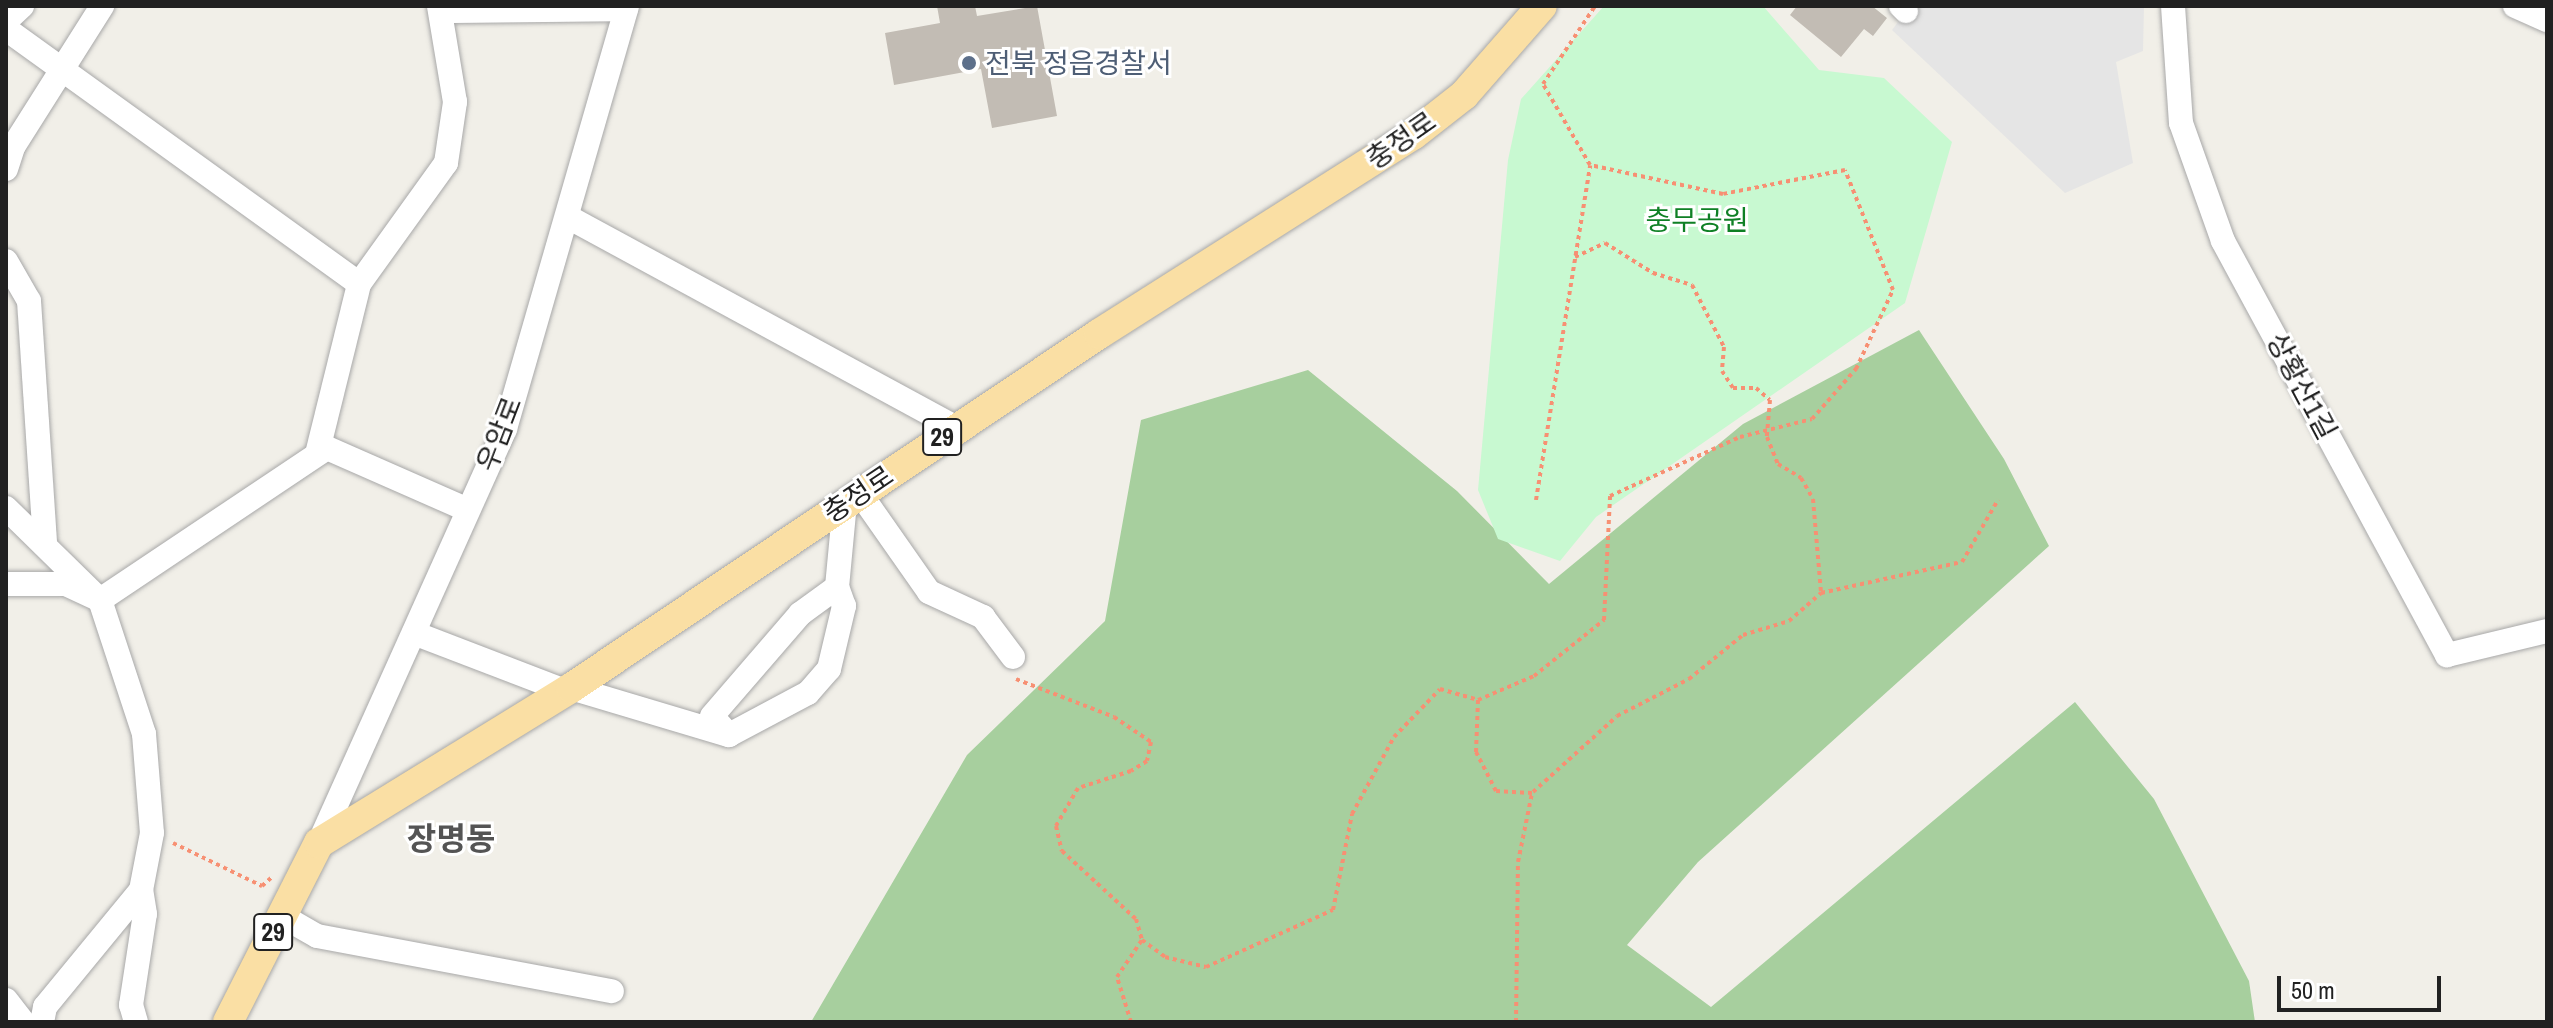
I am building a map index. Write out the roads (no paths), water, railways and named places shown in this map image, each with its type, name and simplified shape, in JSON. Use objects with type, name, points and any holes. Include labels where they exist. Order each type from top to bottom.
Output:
[{"type":"main road","name":"충정로","points":[[319,843],[568,689],[956,428],[1413,135],[1464,95],[1542,6]]},
{"type":"main road","name":"29","points":[[228,1022],[319,843]]},
{"type":"street","points":[[6,21],[22,6]]},
{"type":"street","points":[[6,169],[61,70],[102,6]]},
{"type":"street","name":"상황산1길","points":[[2173,6],[2181,123],[2223,241],[2447,655],[2547,631]]},
{"type":"street","points":[[2515,6],[2547,20]]},
{"type":"street","points":[[100,600],[318,450],[359,284],[446,163],[455,102],[441,8],[626,8]]},
{"type":"street","name":"우암로","points":[[319,843],[505,429],[626,8]]},
{"type":"street","points":[[6,29],[359,284]]},
{"type":"street","points":[[568,217],[956,428]]},
{"type":"street","points":[[6,261],[29,301],[45,544]]},
{"type":"street","points":[[318,450],[468,510]]},
{"type":"street","points":[[414,633],[568,689],[729,735],[808,693],[829,669],[844,606],[837,587],[852,497]]},
{"type":"street","points":[[852,497],[929,592],[983,617],[1013,657]]},
{"type":"street","points":[[6,508],[100,600],[144,734],[152,833],[141,890],[145,914],[131,1005],[136,1022]]},
{"type":"street","points":[[6,584],[66,584],[100,600]]},
{"type":"street","points":[[729,735],[712,716],[800,614],[837,587]]},
{"type":"street","points":[[42,1022],[45,1007],[141,890]]},
{"type":"street","points":[[282,916],[317,936],[612,991]]},
{"type":"street","points":[[6,1000],[23,1022]]},
{"type":"place","name":"전북 정읍경찰서","points":[[969,63]]},
{"type":"district","name":"장명동","points":[[451,839]]},
{"type":"park label","name":"충무공원","points":[[1697,220]]}]
